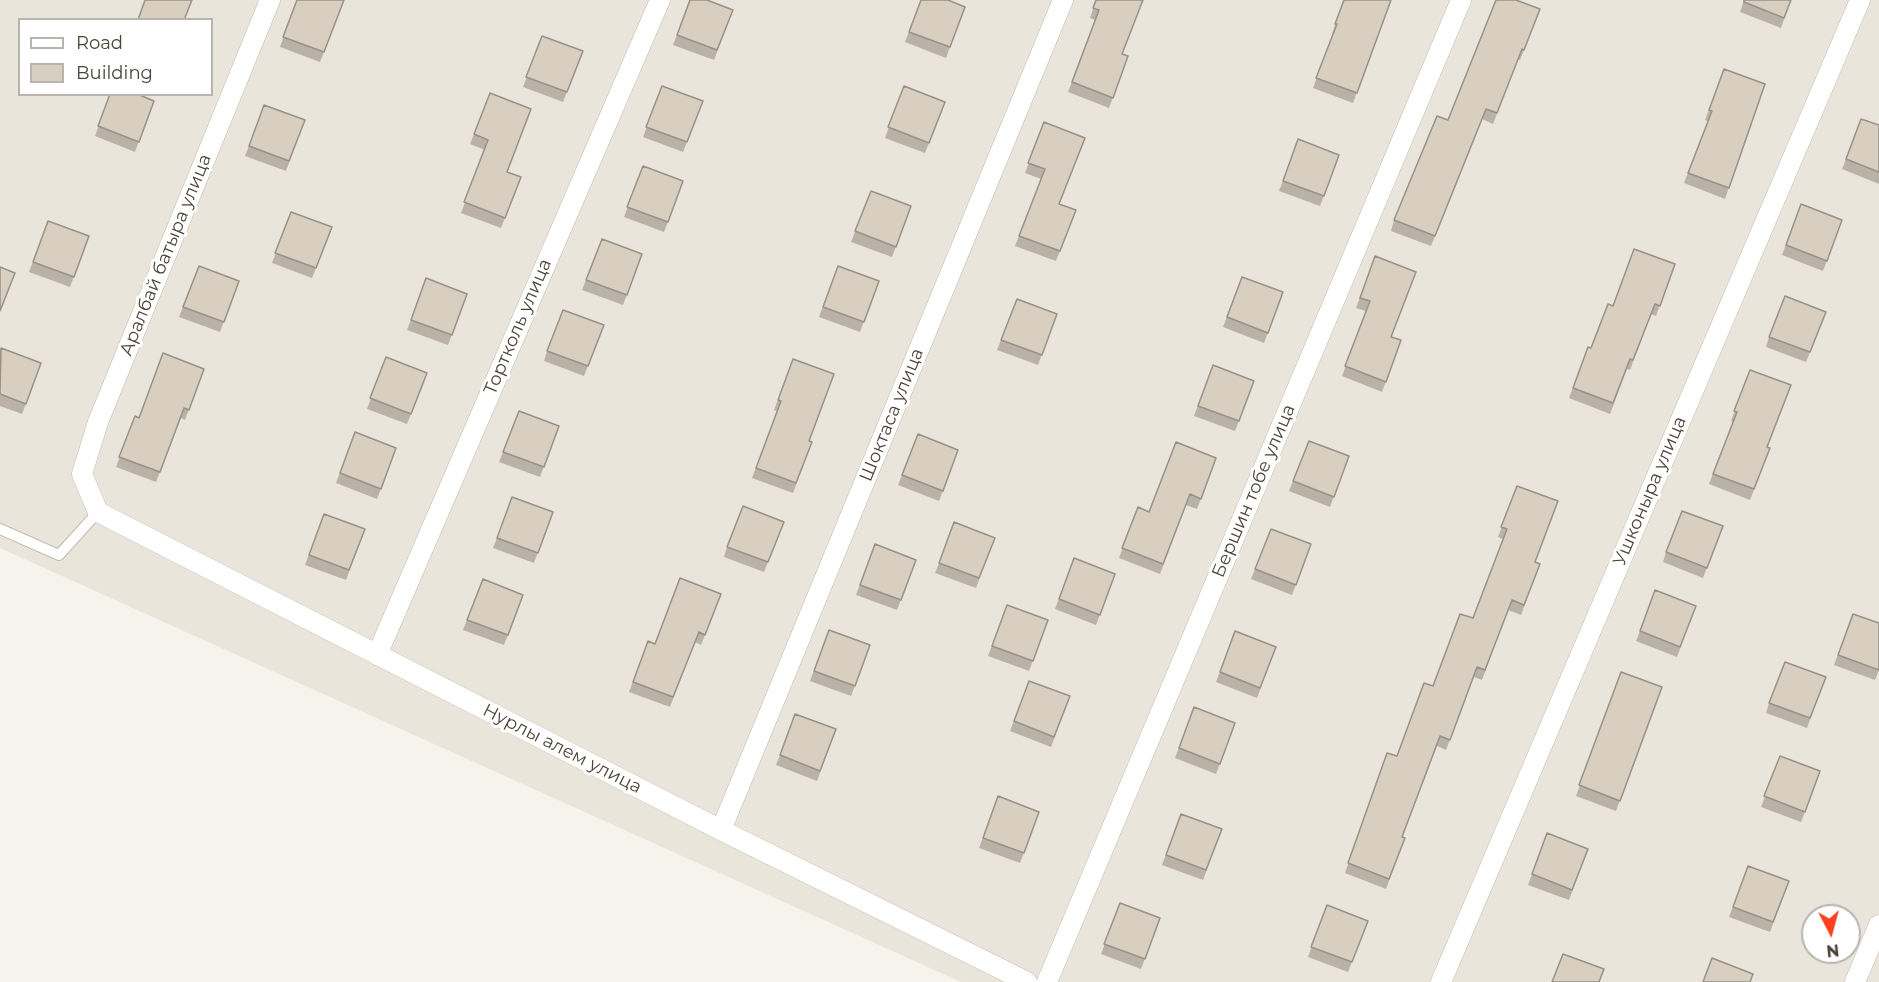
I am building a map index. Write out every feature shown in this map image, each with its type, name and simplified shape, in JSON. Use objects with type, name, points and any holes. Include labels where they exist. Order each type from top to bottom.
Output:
[{"type":"street","name":"Аралбай батыра улица","points":[[98,512],[82,474],[98,422],[270,0]]},
{"type":"street","name":"Тортколь улица","points":[[377,654],[660,0]]},
{"type":"street","name":"Шоктаса улица","points":[[721,830],[1063,0]]},
{"type":"street","name":"Бершин тобе улица","points":[[1047,982],[1461,0]]},
{"type":"street","name":"Ушконыра улица","points":[[1441,982],[1860,0]]},
{"type":"street","name":"Нурлы алем улица","points":[[98,512],[721,830],[1027,982]]},
{"type":"street","points":[[1855,982],[1879,925]]},
{"type":"lane","points":[[0,529],[59,555],[98,512]]},
{"type":"shaded area","points":[[0,0],[1879,0],[1879,982],[961,982],[0,548]]},
{"type":"building","points":[[145,0],[192,0],[185,18],[139,18]]},
{"type":"building","points":[[297,0],[344,0],[324,52],[283,37]]},
{"type":"building","points":[[690,0],[707,0],[733,10],[717,50],[677,35]]},
{"type":"building","points":[[921,0],[948,0],[965,7],[950,47],[909,32]]},
{"type":"building","points":[[1096,0],[1143,0],[1122,54],[1128,56],[1113,98],[1072,82],[1099,10],[1093,8]]},
{"type":"building","points":[[1344,0],[1391,0],[1357,93],[1316,78]]},
{"type":"building","points":[[1496,0],[1516,0],[1540,9],[1497,113],[1486,109],[1435,236],[1394,220],[1437,116],[1448,120]]},
{"type":"building","points":[[1744,0],[1791,0],[1784,18],[1744,2]]},
{"type":"building","points":[[542,36],[583,51],[567,92],[526,77]]},
{"type":"building","points":[[1724,69],[1765,84],[1729,188],[1688,173],[1712,111],[1709,110]]},
{"type":"building","points":[[662,86],[703,101],[687,142],[646,127]]},
{"type":"building","points":[[904,86],[945,102],[929,143],[888,127]]},
{"type":"building","points":[[490,93],[531,109],[507,172],[521,177],[505,218],[464,202],[488,140],[474,134]]},
{"type":"building","points":[[109,96],[142,96],[154,101],[139,142],[98,126]]},
{"type":"building","points":[[264,105],[305,120],[289,161],[249,146]]},
{"type":"building","points":[[1861,119],[1879,125],[1879,172],[1846,159]]},
{"type":"building","points":[[1044,122],[1085,138],[1059,204],[1076,210],[1060,251],[1019,236],[1045,169],[1028,163]]},
{"type":"building","points":[[1298,139],[1339,155],[1324,196],[1283,181]]},
{"type":"building","points":[[643,166],[683,181],[668,222],[627,207]]},
{"type":"building","points":[[871,191],[911,206],[896,247],[855,231]]},
{"type":"building","points":[[1801,204],[1842,220],[1827,261],[1786,245]]},
{"type":"building","points":[[291,212],[332,227],[316,268],[275,253]]},
{"type":"building","points":[[48,221],[89,236],[74,277],[33,262]]},
{"type":"building","points":[[602,239],[642,254],[627,295],[586,280]]},
{"type":"building","points":[[1634,249],[1675,264],[1660,306],[1655,304],[1613,403],[1573,388],[1588,347],[1591,348],[1608,304],[1613,306]]},
{"type":"building","points":[[1375,256],[1416,272],[1391,337],[1401,340],[1386,382],[1345,366],[1370,301],[1360,298]]},
{"type":"building","points":[[199,266],[239,281],[224,322],[183,307]]},
{"type":"building","points":[[838,266],[879,281],[864,322],[823,307]]},
{"type":"building","points":[[0,267],[15,273],[0,311]]},
{"type":"building","points":[[1242,277],[1283,292],[1268,333],[1227,317]]},
{"type":"building","points":[[426,278],[467,294],[452,335],[411,320]]},
{"type":"building","points":[[1785,296],[1826,312],[1810,352],[1769,337]]},
{"type":"building","points":[[1017,299],[1057,314],[1042,355],[1001,340]]},
{"type":"building","points":[[563,310],[604,325],[588,366],[547,351]]},
{"type":"building","points":[[1,348],[41,363],[26,404],[0,394]]},
{"type":"building","points":[[163,353],[204,369],[189,410],[184,408],[160,472],[119,457],[135,416],[139,418]]},
{"type":"building","points":[[386,357],[427,373],[411,414],[370,398]]},
{"type":"building","points":[[793,359],[834,374],[796,483],[756,468],[781,401],[778,400]]},
{"type":"building","points":[[1213,365],[1254,381],[1239,421],[1198,406]]},
{"type":"building","points":[[1750,370],[1791,385],[1767,447],[1770,448],[1754,489],[1713,474],[1737,412],[1734,411]]},
{"type":"building","points":[[519,411],[559,426],[544,467],[503,452]]},
{"type":"building","points":[[355,432],[396,448],[381,489],[340,473]]},
{"type":"building","points":[[918,434],[958,450],[943,491],[902,475]]},
{"type":"building","points":[[1309,441],[1349,456],[1334,497],[1293,481]]},
{"type":"building","points":[[1176,442],[1216,458],[1201,499],[1190,494],[1163,564],[1122,548],[1138,507],[1149,512]]},
{"type":"building","points":[[1517,486],[1558,501],[1535,562],[1540,564],[1524,605],[1512,600],[1485,670],[1477,667],[1450,740],[1440,736],[1402,837],[1405,838],[1389,879],[1348,863],[1387,753],[1397,756],[1424,683],[1433,686],[1460,614],[1473,618],[1507,529],[1501,527]]},
{"type":"building","points":[[512,497],[553,512],[538,553],[497,538]]},
{"type":"building","points":[[743,506],[784,522],[768,562],[727,547]]},
{"type":"building","points":[[1682,511],[1723,526],[1707,568],[1666,552]]},
{"type":"building","points":[[324,514],[365,529],[349,570],[309,555]]},
{"type":"building","points":[[954,522],[995,538],[979,578],[939,563]]},
{"type":"building","points":[[1271,529],[1311,544],[1296,585],[1255,569]]},
{"type":"building","points":[[875,544],[916,560],[901,600],[860,585]]},
{"type":"building","points":[[1074,558],[1115,574],[1100,615],[1059,599]]},
{"type":"building","points":[[680,578],[721,594],[705,635],[699,632],[673,697],[633,682],[648,641],[655,644]]},
{"type":"building","points":[[483,579],[523,595],[508,635],[467,620]]},
{"type":"building","points":[[1655,590],[1696,606],[1680,647],[1640,631]]},
{"type":"building","points":[[1007,605],[1048,620],[1033,661],[992,646]]},
{"type":"building","points":[[1853,614],[1879,623],[1879,670],[1838,655]]},
{"type":"building","points":[[829,630],[870,645],[855,686],[814,671]]},
{"type":"building","points":[[1235,631],[1276,647],[1260,688],[1220,672]]},
{"type":"building","points":[[1785,662],[1826,677],[1810,718],[1769,703]]},
{"type":"building","points":[[1621,672],[1662,687],[1620,801],[1579,785]]},
{"type":"building","points":[[1029,681],[1070,696],[1054,737],[1014,721]]},
{"type":"building","points":[[1194,707],[1235,723],[1220,764],[1179,748]]},
{"type":"building","points":[[795,714],[836,729],[820,771],[780,755]]},
{"type":"building","points":[[1780,756],[1820,771],[1805,812],[1764,796]]},
{"type":"building","points":[[998,796],[1039,812],[1024,853],[983,838]]},
{"type":"building","points":[[1181,814],[1222,829],[1206,870],[1166,855]]},
{"type":"building","points":[[1547,833],[1588,849],[1572,890],[1532,874]]},
{"type":"building","points":[[1748,866],[1789,881],[1773,922],[1733,907]]},
{"type":"building","points":[[1120,903],[1160,918],[1145,959],[1104,944]]},
{"type":"building","points":[[1327,905],[1368,921],[1352,962],[1311,947]]},
{"type":"building","points":[[1563,954],[1604,969],[1599,982],[1552,982]]},
{"type":"building","points":[[1712,958],[1753,974],[1750,982],[1703,982]]}]
